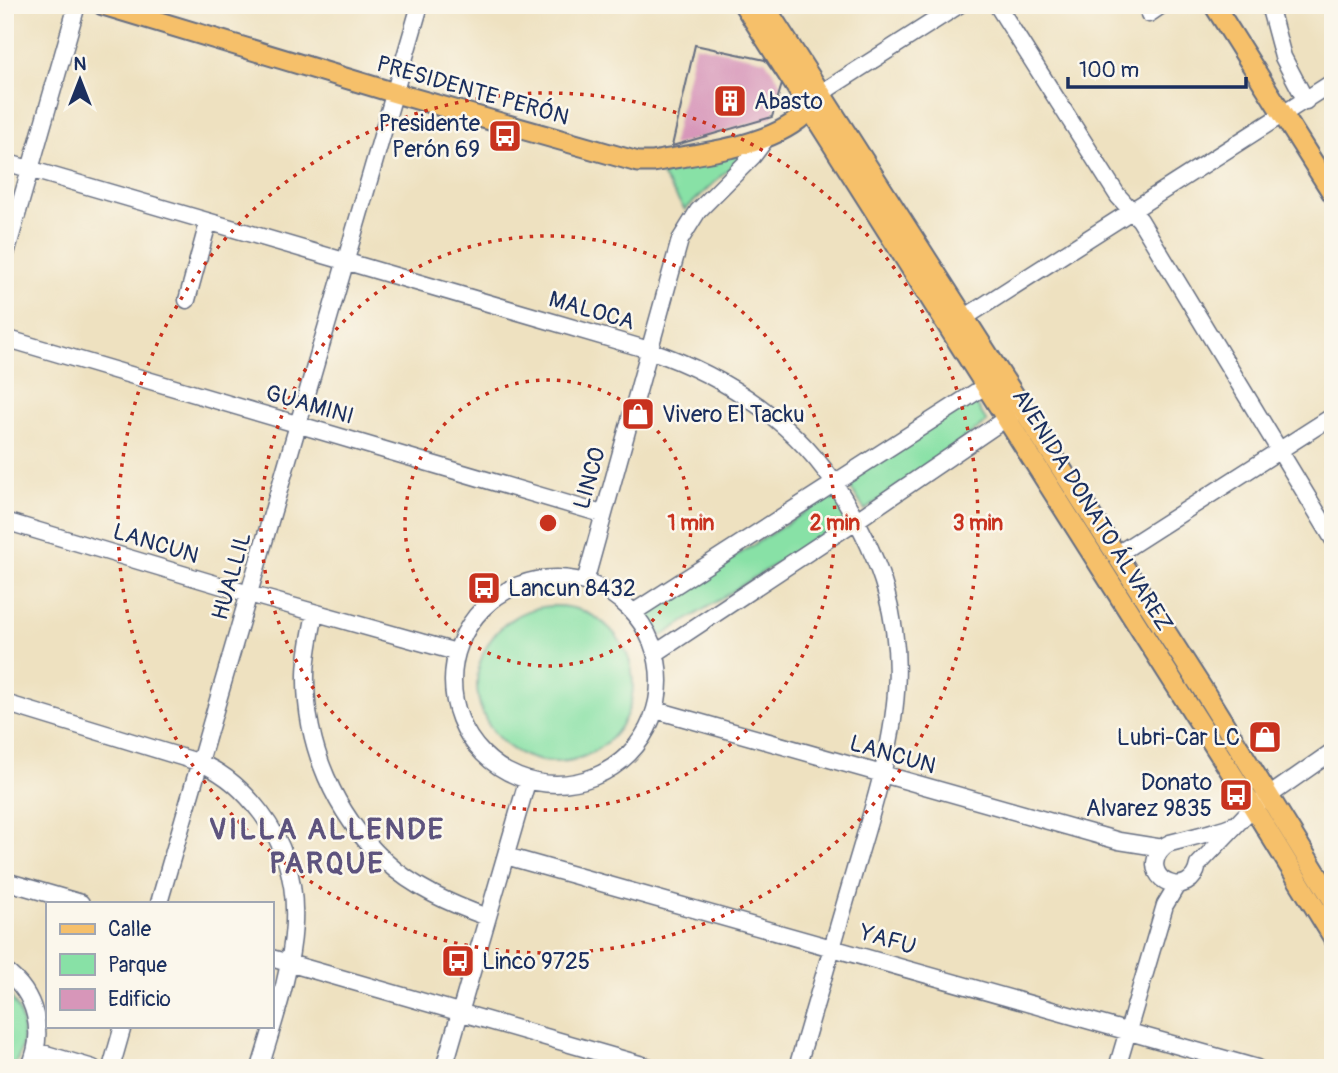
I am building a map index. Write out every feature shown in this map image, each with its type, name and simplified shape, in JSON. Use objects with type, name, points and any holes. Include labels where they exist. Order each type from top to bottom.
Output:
[{"type":"main road","name":"PRESIDENTE PERÓN","points":[[103,5],[395,93],[638,162],[649,163],[765,140],[797,123],[815,103]]},
{"type":"main road","points":[[744,5],[815,103]]},
{"type":"main road","points":[[764,5],[815,103]]},
{"type":"main road","points":[[1214,5],[1333,194]]},
{"type":"main road","name":"AVENIDA DONATO ÁLVAREZ","points":[[815,103],[964,318],[993,381]]},
{"type":"main road","name":"AVENIDA DONATO ÁLVAREZ","points":[[815,103],[1260,801],[1333,900]]},
{"type":"main road","name":"AVENIDA DONATO ÁLVAREZ","points":[[1014,413],[1116,555],[1205,692],[1333,937]]},
{"type":"street","points":[[5,257],[77,5]]},
{"type":"street","name":"HUALLIL","points":[[159,902],[420,5]]},
{"type":"street","points":[[815,103],[830,88],[959,5]]},
{"type":"street","points":[[997,5],[1118,196],[1140,220],[1333,539]]},
{"type":"street","points":[[1269,5],[1283,57],[1306,101]]},
{"type":"street","points":[[964,318],[1333,82]]},
{"type":"street","name":"LINCO","points":[[584,582],[684,232],[698,211],[765,140]]},
{"type":"street","name":"MALOCA","points":[[5,162],[649,350],[695,369],[771,414],[803,443],[835,483],[877,561],[895,627],[897,689],[894,724],[884,775],[797,1068]]},
{"type":"street","points":[[187,300],[208,223]]},
{"type":"street","name":"GUAMINI","points":[[5,338],[602,514]]},
{"type":"street","points":[[634,612],[993,381]]},
{"type":"street","points":[[656,653],[1014,413]]},
{"type":"street","points":[[1116,555],[1333,416]]},
{"type":"street","name":"LANCUN","points":[[5,521],[456,652]]},
{"type":"street","points":[[564,578],[584,582],[612,594],[634,612],[647,631],[656,653],[660,691],[646,734],[629,755],[608,771],[584,781],[557,785],[527,782],[505,771],[483,755],[466,733],[455,707],[452,680],[456,652],[465,631],[479,612],[497,596],[517,585],[540,579],[564,578]]},
{"type":"street","points":[[315,613],[307,653],[308,712],[313,740],[336,798],[358,832],[387,863],[452,904],[487,917]]},
{"type":"street","points":[[5,703],[201,763],[220,772],[250,798],[270,824],[284,850],[292,881],[294,912],[291,963],[273,1024]]},
{"type":"street","name":"LANCUN","points":[[656,710],[1119,841],[1163,848],[1168,844],[1233,825]]},
{"type":"street","name":"LANCUN","points":[[1119,841],[1139,852],[1165,881],[1184,884],[1194,876],[1198,864],[1233,825],[1260,801],[1333,751]]},
{"type":"street","points":[[444,1068],[527,782]]},
{"type":"street","points":[[1179,842],[1191,847],[1198,858],[1198,864]]},
{"type":"street","points":[[1163,848],[1156,860],[1166,905]]},
{"type":"street","name":"YAFU","points":[[506,856],[1257,1068]]},
{"type":"street","points":[[5,881],[77,902]]},
{"type":"street","points":[[1117,1068],[1166,905],[1177,885]]},
{"type":"street","points":[[273,958],[653,1068]]},
{"type":"street","points":[[5,971],[19,983],[32,1003],[37,1027],[36,1051],[29,1068]]},
{"type":"street","points":[[111,1068],[122,1028]]},
{"type":"street","points":[[260,1068],[272,1028]]},
{"type":"street","points":[[36,1051],[93,1068]]},
{"type":"green space","points":[[751,148],[685,210],[653,162]]},
{"type":"green space","points":[[973,399],[987,422],[865,510],[846,481]]},
{"type":"green space","points":[[833,494],[848,518],[662,636],[647,613]]},
{"type":"green space","points":[[555,606],[585,612],[610,629],[627,654],[633,684],[627,714],[610,739],[585,756],[555,762],[525,756],[500,739],[483,714],[477,684],[483,654],[500,629],[525,612]]},
{"type":"green space","points":[[5,990],[21,1017],[23,1038],[13,1068],[5,1068]]},
{"type":"building","name":"Abasto","points":[[695,45],[765,60],[782,84],[772,117],[672,146]]},
{"type":"place","name":"Abasto","points":[[730,101]]},
{"type":"place","name":"Presidente Perón 69","points":[[505,136]]},
{"type":"place","name":"Vivero El Tacku","points":[[638,414]]},
{"type":"place","name":"Lancun 8432","points":[[484,588]]},
{"type":"place","name":"Lubri-Car LC","points":[[1265,737]]},
{"type":"place","name":"Donato Alvarez 9835","points":[[1236,795]]},
{"type":"place","name":"Linco 9725","points":[[458,961]]},
{"type":"district","name":"VILLA ALLENDE PARQUE","points":[[327,846]]}]
